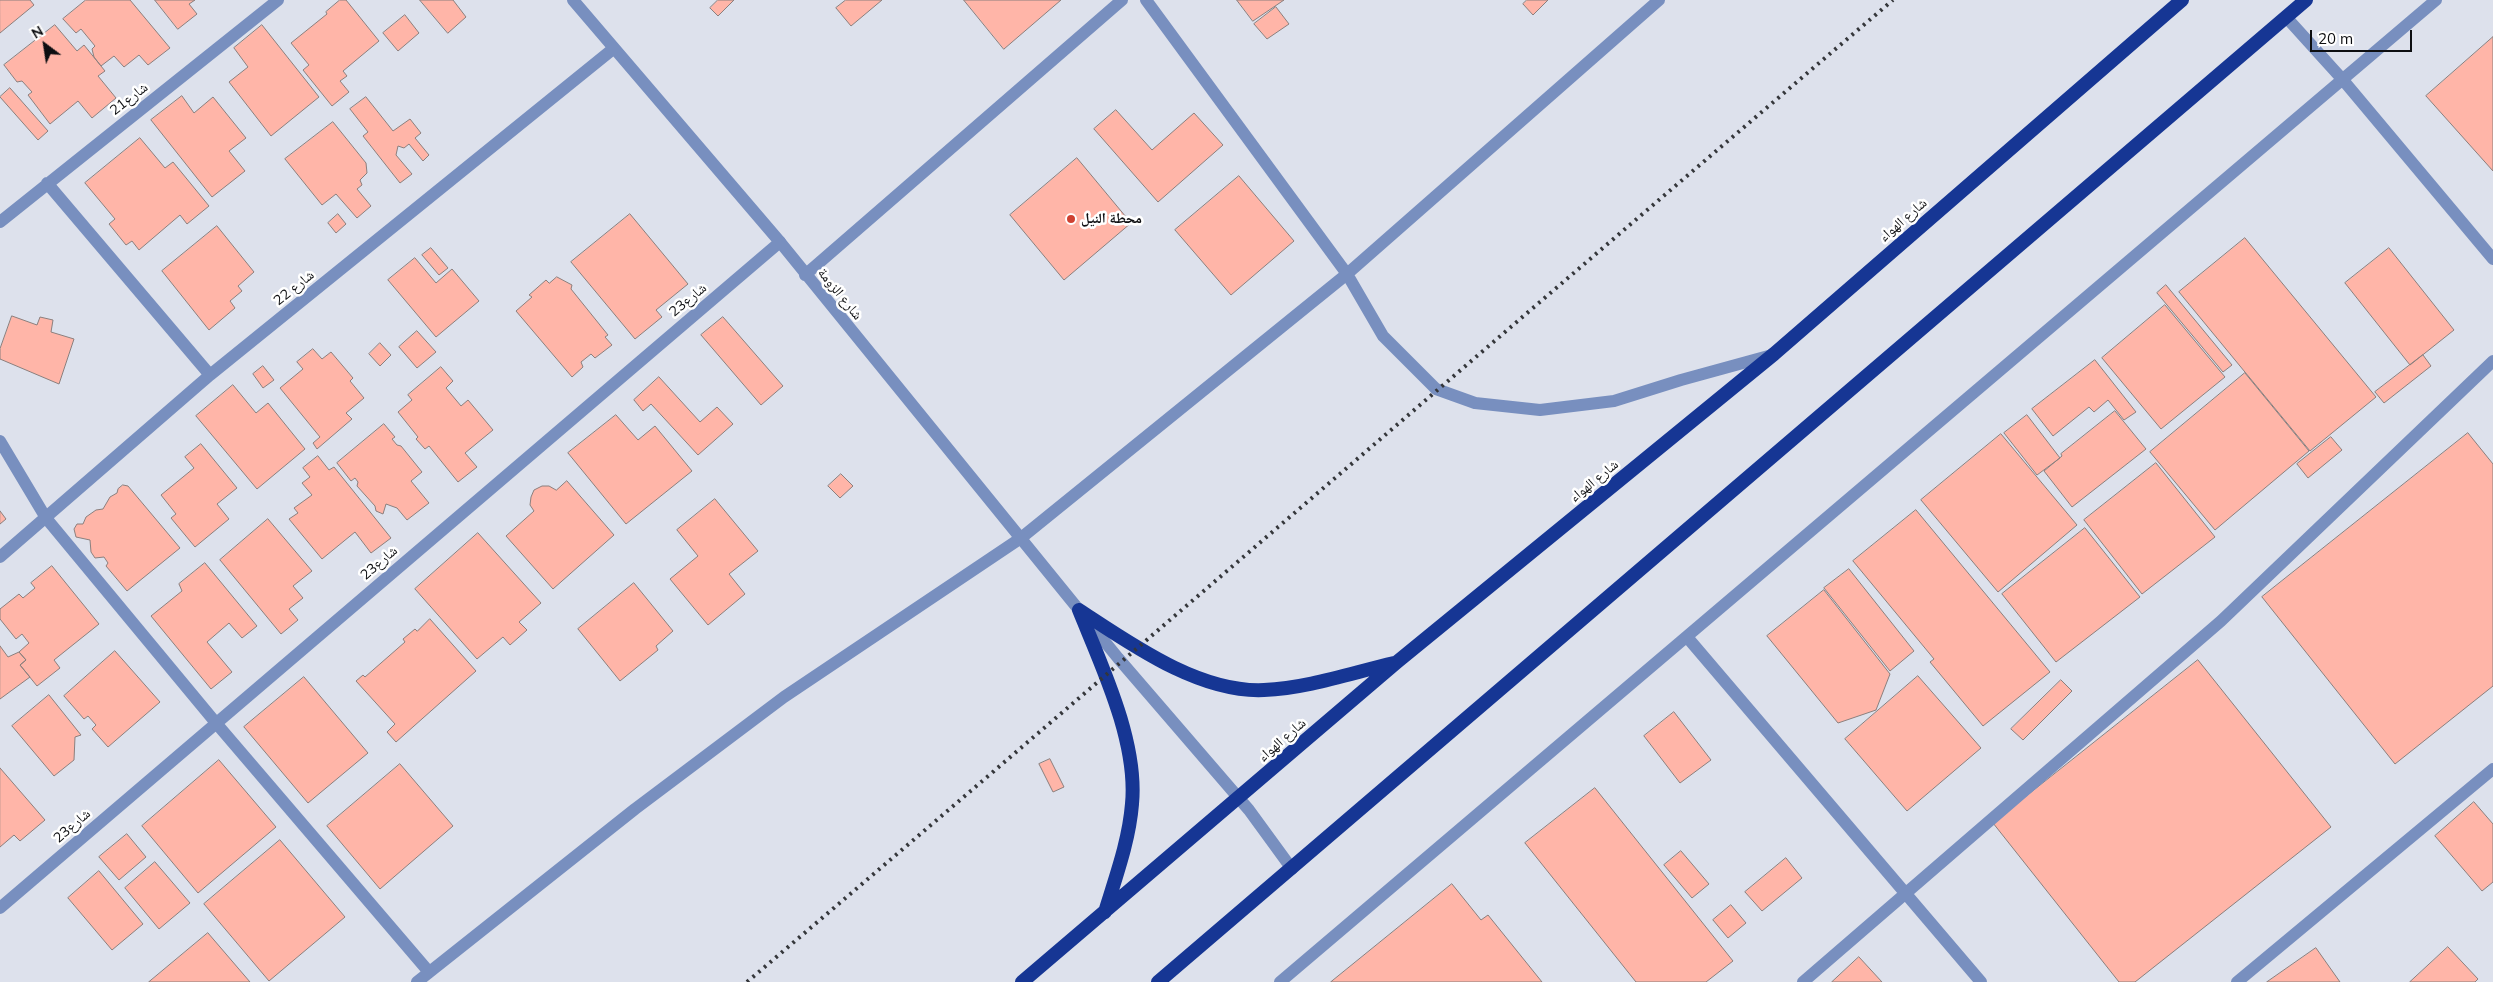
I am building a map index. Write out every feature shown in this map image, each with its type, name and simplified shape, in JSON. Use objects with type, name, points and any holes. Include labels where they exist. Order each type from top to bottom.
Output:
[{"type":"highway","name":"شارع الهواء","points":[[1022,982],[1239,799],[1397,662],[1774,354],[2182,0]]},
{"type":"highway","points":[[1158,982],[2306,0]]},
{"type":"highway","points":[[1079,610],[1139,649],[1187,672],[1226,686],[1263,690],[1300,686],[1397,662]]},
{"type":"highway","points":[[1079,610],[1119,717],[1132,776],[1133,803],[1128,835],[1105,912]]},
{"type":"street","name":"شارع21","points":[[0,222],[278,0]]},
{"type":"street","points":[[805,275],[1122,0]]},
{"type":"street","points":[[1146,0],[1346,274],[1383,336],[1436,389],[1475,403],[1540,410],[1614,401],[1680,380],[1774,354]]},
{"type":"street","points":[[417,982],[635,809],[784,696],[1021,538],[1346,274],[1659,0]]},
{"type":"street","points":[[1280,982],[2436,0]]},
{"type":"street","name":"شارع الزومة","points":[[576,1],[613,49],[780,242],[1079,610],[1239,799],[1292,869]]},
{"type":"street","points":[[2286,17],[2342,80],[2493,259]]},
{"type":"street","name":"شارع 22","points":[[0,558],[210,375],[613,49]]},
{"type":"street","points":[[47,183],[210,375]]},
{"type":"street","name":"شارع23","points":[[0,908],[780,242]]},
{"type":"street","points":[[1803,982],[2221,621],[2493,360]]},
{"type":"street","points":[[0,441],[46,518],[216,723],[429,972]]},
{"type":"street","points":[[1687,637],[1981,982]]},
{"type":"street","points":[[2237,982],[2493,769]]},
{"type":"building","points":[[0,0],[30,0],[34,5],[0,33]]},
{"type":"building","points":[[86,0],[130,0],[170,48],[148,65],[139,55],[124,67],[114,56],[101,66],[94,57],[92,49],[95,46],[81,29],[76,33],[63,19]]},
{"type":"building","points":[[155,0],[195,0],[189,4],[197,14],[178,29]]},
{"type":"building","points":[[340,0],[346,0],[379,41],[343,71],[347,76],[340,81],[349,92],[332,106],[303,70],[309,65],[291,43],[327,14],[326,12]]},
{"type":"building","points":[[420,0],[453,0],[466,17],[448,33]]},
{"type":"building","points":[[718,0],[734,0],[718,16],[710,8]]},
{"type":"building","points":[[846,0],[882,0],[851,26],[836,8]]},
{"type":"building","points":[[964,0],[1061,0],[1004,49]]},
{"type":"building","points":[[1237,0],[1284,0],[1253,21]]},
{"type":"building","points":[[1527,0],[1548,0],[1533,15],[1523,4]]},
{"type":"building","points":[[1276,7],[1289,24],[1267,39],[1254,24]]},
{"type":"building","points":[[405,15],[419,33],[398,51],[383,33]]},
{"type":"building","points":[[55,25],[77,51],[84,45],[105,71],[98,76],[116,98],[92,118],[78,101],[50,124],[28,95],[32,92],[22,81],[17,82],[4,65]]},
{"type":"building","points":[[262,25],[319,97],[271,136],[229,82],[248,67],[234,48]]},
{"type":"building","points":[[2493,37],[2493,171],[2426,96]]},
{"type":"building","points":[[10,88],[48,131],[38,140],[0,97]]},
{"type":"building","points":[[182,96],[194,113],[213,97],[246,138],[229,151],[245,171],[212,197],[151,120]]},
{"type":"building","points":[[366,97],[393,131],[410,119],[421,133],[415,138],[429,155],[423,161],[409,144],[404,148],[398,146],[396,155],[412,174],[400,183],[363,136],[368,132],[350,109]]},
{"type":"building","points":[[1116,110],[1152,150],[1194,113],[1223,145],[1158,202],[1094,129]]},
{"type":"building","points":[[333,122],[366,163],[367,173],[360,180],[362,185],[357,189],[371,206],[357,218],[336,194],[322,205],[285,159]]},
{"type":"building","points":[[140,138],[165,168],[173,162],[209,206],[187,224],[180,215],[139,250],[132,241],[126,245],[109,224],[115,219],[85,183]]},
{"type":"building","name":"محطة النيل","points":[[1077,158],[1131,223],[1064,280],[1010,215]]},
{"type":"building","points":[[1239,176],[1294,241],[1231,295],[1175,230]]},
{"type":"building","points":[[338,214],[346,224],[336,233],[328,223]]},
{"type":"building","points":[[630,214],[688,284],[656,310],[662,317],[635,339],[571,262]]},
{"type":"building","points":[[217,226],[254,272],[238,286],[242,291],[230,301],[235,308],[209,330],[162,271]]},
{"type":"building","points":[[2245,238],[2376,397],[2310,451],[2179,292]]},
{"type":"building","points":[[431,248],[448,268],[439,275],[422,255]]},
{"type":"building","points":[[2389,248],[2454,330],[2410,365],[2345,283]]},
{"type":"building","points":[[415,258],[436,283],[452,269],[479,301],[436,337],[388,280]]},
{"type":"building","points":[[557,277],[572,285],[571,289],[608,335],[605,337],[612,345],[595,358],[591,354],[581,362],[583,367],[572,377],[516,311],[532,297],[529,295],[546,280],[549,283]]},
{"type":"building","points":[[2166,285],[2232,365],[2223,372],[2157,293]]},
{"type":"building","points":[[2165,305],[2225,377],[2161,429],[2102,358]]},
{"type":"building","points":[[12,316],[37,325],[40,317],[53,320],[51,332],[74,339],[59,384],[0,359],[0,349]]},
{"type":"building","points":[[723,317],[783,386],[761,405],[701,335]]},
{"type":"building","points":[[417,331],[436,352],[417,368],[399,347]]},
{"type":"building","points":[[380,343],[391,355],[380,366],[369,354]]},
{"type":"building","points":[[313,349],[322,359],[331,352],[353,378],[350,381],[364,398],[346,413],[352,419],[317,449],[313,443],[320,437],[280,388],[303,369],[297,362]]},
{"type":"building","points":[[2423,355],[2431,366],[2384,403],[2375,392]]},
{"type":"building","points":[[2095,360],[2136,412],[2124,420],[2108,400],[2094,412],[2089,407],[2053,436],[2032,409]]},
{"type":"building","points":[[263,366],[274,380],[263,388],[253,374]]},
{"type":"building","points":[[441,367],[453,381],[446,388],[461,406],[468,400],[493,430],[465,453],[477,467],[458,482],[429,446],[425,449],[416,439],[418,437],[398,412],[412,400],[408,395]]},
{"type":"building","points":[[2245,373],[2309,451],[2215,530],[2150,452]]},
{"type":"building","points":[[659,377],[700,422],[717,407],[733,424],[698,455],[651,404],[643,411],[634,400]]},
{"type":"building","points":[[233,385],[256,413],[268,403],[305,449],[257,489],[196,416]]},
{"type":"building","points":[[2115,411],[2146,449],[2072,507],[2044,471],[2062,456],[2061,454]]},
{"type":"building","points":[[616,415],[638,440],[655,426],[692,471],[626,524],[568,453]]},
{"type":"building","points":[[2027,415],[2060,458],[2037,475],[2004,433]]},
{"type":"building","points":[[384,424],[395,437],[392,439],[397,445],[401,446],[422,472],[411,481],[429,503],[407,520],[397,508],[386,504],[383,514],[376,511],[375,506],[357,486],[358,482],[355,478],[351,481],[337,463]]},
{"type":"building","points":[[2468,433],[2493,464],[2493,686],[2395,764],[2262,597]]},
{"type":"building","points":[[2001,434],[2077,525],[1998,592],[1921,500]]},
{"type":"building","points":[[2331,437],[2342,450],[2308,478],[2297,464]]},
{"type":"building","points":[[201,444],[237,488],[217,504],[229,519],[195,547],[171,518],[176,514],[161,495],[194,468],[185,457]]},
{"type":"building","points":[[318,456],[329,470],[334,467],[391,538],[371,553],[355,532],[322,559],[289,519],[298,513],[294,508],[312,495],[302,483],[310,477],[303,468]]},
{"type":"building","points":[[2156,463],[2215,537],[2142,594],[2084,520]]},
{"type":"building","points":[[841,474],[853,486],[840,498],[828,486]]},
{"type":"building","points":[[567,481],[614,535],[553,589],[506,536],[534,511],[530,505],[534,490],[542,486],[549,486],[556,490]]},
{"type":"building","points":[[123,485],[128,486],[180,548],[127,591],[106,566],[108,563],[104,557],[95,558],[91,552],[90,540],[76,537],[74,529],[77,524],[83,524],[86,517],[96,510],[103,509],[110,497],[117,493],[118,489]]},
{"type":"building","points":[[715,499],[758,551],[729,574],[745,594],[708,625],[670,579],[698,556],[677,530]]},
{"type":"building","points":[[1916,510],[2050,672],[1983,726],[1930,662],[1934,659],[1853,561]]},
{"type":"building","points":[[0,511],[6,519],[0,524]]},
{"type":"building","points":[[268,519],[312,571],[293,586],[303,598],[289,609],[298,620],[281,634],[220,560]]},
{"type":"building","points":[[2085,528],[2140,597],[2056,662],[2002,594]]},
{"type":"building","points":[[478,533],[541,603],[519,622],[527,630],[510,645],[503,637],[477,659],[415,589]]},
{"type":"building","points":[[205,563],[257,626],[242,638],[229,623],[207,642],[232,672],[211,689],[151,616],[182,591],[179,584]]},
{"type":"building","points":[[52,566],[99,624],[54,660],[60,668],[37,686],[20,665],[26,660],[19,652],[29,643],[22,634],[16,639],[0,619],[0,609],[19,594],[23,598],[35,588],[31,583]]},
{"type":"building","points":[[1849,569],[1914,651],[1890,671],[1824,588]]},
{"type":"building","points":[[634,583],[673,631],[656,646],[658,650],[620,681],[578,629]]},
{"type":"building","points":[[1824,590],[1890,674],[1876,710],[1838,723],[1767,636]]},
{"type":"building","points":[[430,619],[476,671],[396,742],[387,732],[395,724],[356,681],[363,675],[365,677],[405,642],[403,639],[415,629],[417,631]]},
{"type":"building","points":[[0,646],[8,657],[19,652],[26,660],[20,665],[30,677],[0,699]]},
{"type":"building","points":[[115,651],[160,702],[108,747],[92,729],[96,725],[88,716],[84,719],[64,696]]},
{"type":"building","points":[[2198,660],[2331,827],[2135,982],[2119,982],[1993,823]]},
{"type":"building","points":[[1918,676],[1981,748],[1907,811],[1845,739]]},
{"type":"building","points":[[304,677],[368,753],[308,803],[244,727]]},
{"type":"building","points":[[2061,680],[2072,691],[2023,740],[2011,729]]},
{"type":"building","points":[[49,695],[81,735],[75,737],[74,760],[54,776],[12,726]]},
{"type":"building","points":[[1674,712],[1711,760],[1680,783],[1644,736]]},
{"type":"building","points":[[1050,759],[1064,787],[1053,792],[1039,764]]},
{"type":"building","points":[[219,760],[276,827],[198,893],[142,826]]},
{"type":"building","points":[[400,764],[453,826],[380,889],[327,826]]},
{"type":"building","points":[[0,768],[45,820],[20,841],[14,835],[0,847]]},
{"type":"building","points":[[1595,788],[1733,961],[1706,982],[1636,982],[1525,843]]},
{"type":"building","points":[[2474,802],[2493,824],[2493,882],[2482,891],[2435,836]]},
{"type":"building","points":[[127,834],[146,857],[119,880],[99,857]]},
{"type":"building","points":[[280,840],[345,917],[269,981],[204,904]]},
{"type":"building","points":[[1681,851],[1709,884],[1692,898],[1664,865]]},
{"type":"building","points":[[1786,858],[1802,878],[1762,911],[1745,892]]},
{"type":"building","points":[[155,862],[190,903],[159,929],[125,888]]},
{"type":"building","points":[[99,871],[143,924],[112,950],[68,898]]},
{"type":"building","points":[[1452,884],[1481,920],[1488,915],[1542,982],[1331,982]]},
{"type":"building","points":[[1731,905],[1746,923],[1728,938],[1713,920]]},
{"type":"building","points":[[208,933],[250,982],[149,982]]},
{"type":"building","points":[[2448,947],[2478,979],[2475,982],[2410,982]]},
{"type":"building","points":[[2316,948],[2340,982],[2267,982]]},
{"type":"building","points":[[1859,957],[1882,982],[1832,982]]},
{"type":"railway","points":[[747,982],[1893,0]]},
{"type":"place","name":"محطة النيل","points":[[1071,219]]}]
